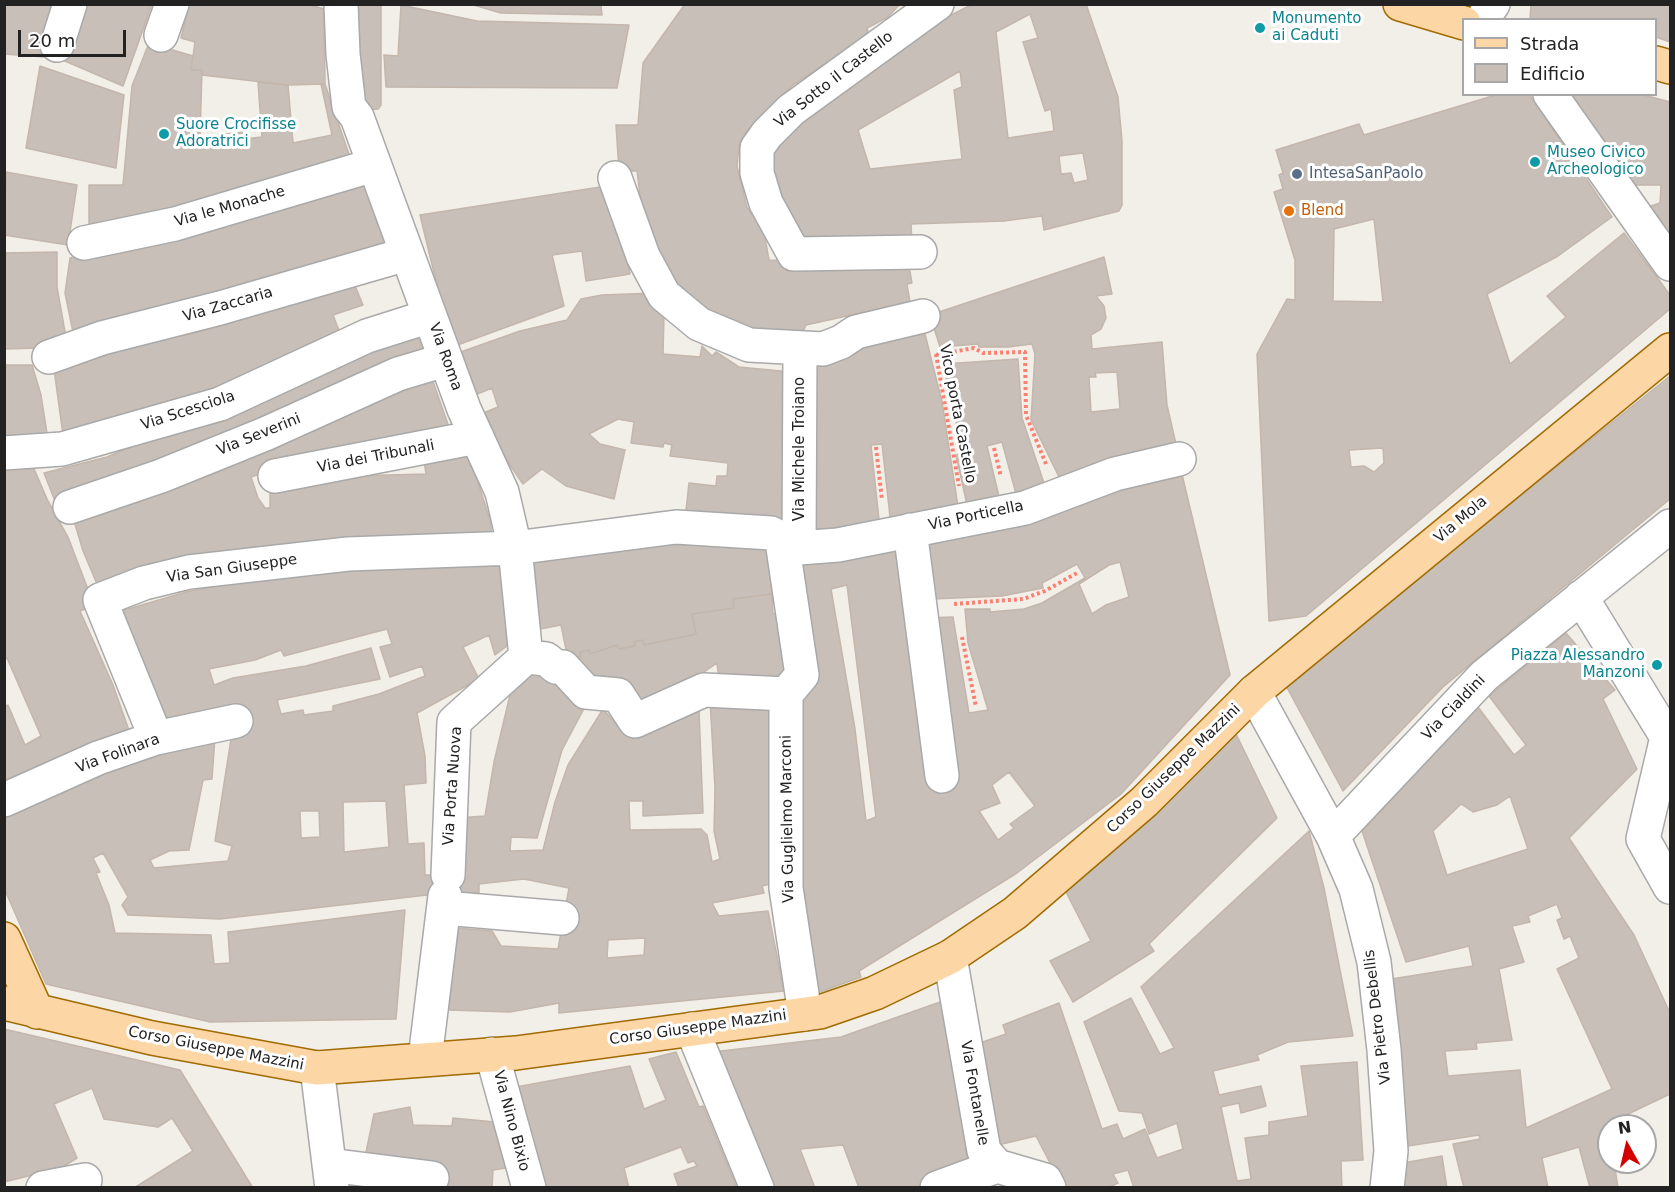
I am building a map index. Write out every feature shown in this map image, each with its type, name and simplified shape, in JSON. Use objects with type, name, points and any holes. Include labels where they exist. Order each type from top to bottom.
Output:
[{"type":"main road","points":[[1400,4],[1462,22]]},
{"type":"main road","name":"Via Mola","points":[[1254,693],[1671,350]]},
{"type":"main road","name":"Corso Giuseppe Mazzini","points":[[4,1003],[152,1038],[317,1068],[492,1054],[820,1012],[875,993],[950,957],[1015,913],[1144,802],[1254,693]]},
{"type":"main road","points":[[4,939],[37,1012]]},
{"type":"street","points":[[57,45],[70,4]]},
{"type":"street","points":[[161,35],[172,4]]},
{"type":"street","name":"Via Roma","points":[[341,4],[343,54],[349,107],[357,117],[445,360],[502,492],[515,548]]},
{"type":"street","name":"Via Sotto il Castello","points":[[920,252],[794,254],[766,203],[757,172],[757,148],[767,134],[791,110],[937,4]]},
{"type":"street","points":[[1483,18],[1493,4]]},
{"type":"street","points":[[1551,96],[1671,264]]},
{"type":"street","name":"Via le Monache","points":[[84,243],[175,224],[375,165]]},
{"type":"street","points":[[615,178],[643,256],[664,295],[699,324],[749,345],[823,349],[841,342],[856,332],[922,316]]},
{"type":"street","name":"Via Zaccaria","points":[[49,357],[102,338],[220,309],[407,254]]},
{"type":"street","name":"Via Scesciola","points":[[4,453],[62,449],[220,404],[367,336],[430,316]]},
{"type":"street","name":"Via Michele Troiano","points":[[786,694],[802,675],[784,541],[800,349]]},
{"type":"street","name":"Via Severini","points":[[70,507],[161,476],[265,434],[398,374],[445,360]]},
{"type":"street","name":"Via dei Tribunali","points":[[275,476],[477,437]]},
{"type":"street","name":"Via Porticella","points":[[515,548],[676,527],[784,541],[838,545],[1025,507],[1115,474],[1179,459]]},
{"type":"street","name":"Via Cialdini","points":[[1333,836],[1484,676],[1671,526]]},
{"type":"street","points":[[898,532],[920,605],[937,758],[942,776]]},
{"type":"street","points":[[515,548],[526,657],[546,659],[556,667],[563,667],[586,692],[618,695],[635,721],[704,690],[786,694]]},
{"type":"street","name":"Via San Giuseppe","points":[[156,738],[100,600],[144,584],[189,572],[348,554],[515,548]]},
{"type":"street","points":[[1581,597],[1667,737],[1643,838],[1671,887]]},
{"type":"street","name":"Via Porta Nuova","points":[[425,1059],[446,893],[454,722],[526,657]]},
{"type":"street","name":"Via Pietro Debellis","points":[[1254,693],[1333,836],[1356,889],[1374,962],[1384,1050],[1391,1151],[1386,1188]]},
{"type":"street","name":"Via Guglielmo Marconi","points":[[786,694],[786,888],[805,1014]]},
{"type":"street","name":"Via Folinara","points":[[4,800],[98,758],[156,738],[236,721]]},
{"type":"street","points":[[446,893],[562,918]]},
{"type":"street","name":"Via Fontanelle","points":[[950,957],[984,1151],[997,1166]]},
{"type":"street","points":[[692,1029],[757,1188]]},
{"type":"street","name":"Via Nino Bixio","points":[[492,1054],[529,1188]]},
{"type":"street","points":[[317,1068],[331,1176],[432,1178]]},
{"type":"street","points":[[937,1188],[997,1166],[1045,1180],[1049,1188]]},
{"type":"street","points":[[43,1188],[85,1180]]},
{"type":"path","name":"Vico porta Castello","points":[[922,316],[936,355],[964,519]]},
{"type":"path","points":[[936,355],[974,348],[983,353],[1025,352],[1026,415],[1058,494]]},
{"type":"path","points":[[876,447],[898,532]]},
{"type":"path","points":[[920,605],[1023,598],[1045,591],[1077,573]]},
{"type":"path","points":[[955,604],[958,616]]},
{"type":"path","points":[[960,627],[976,707]]},
{"type":"building","points":[[4,4],[53,4],[45,57],[4,54]]},
{"type":"building","points":[[77,4],[152,4],[123,86],[58,58]]},
{"type":"building","points":[[189,4],[307,4],[324,9],[325,84],[288,85],[202,75],[202,70],[191,70],[195,42],[181,38]]},
{"type":"building","points":[[349,4],[381,4],[381,105],[378,109],[358,111]]},
{"type":"building","points":[[470,4],[601,4],[602,15],[501,13]]},
{"type":"building","points":[[685,4],[900,4],[888,17],[867,28],[869,35],[793,85],[746,132],[739,146],[737,166],[747,207],[764,232],[769,260],[908,261],[912,283],[907,284],[910,302],[806,325],[802,334],[748,328],[707,311],[672,279],[643,219],[637,171],[619,171],[616,125],[638,125],[643,63]]},
{"type":"building","points":[[973,4],[1086,4],[1118,97],[1122,141],[1122,205],[1119,211],[1044,230],[1042,216],[1004,221],[911,224],[912,243],[788,241],[755,158],[914,34]],"holes":[[[1030,14],[1038,38],[1023,42],[1045,111],[1051,109],[1054,131],[1008,138],[996,32]],[[960,71],[962,87],[954,90],[962,159],[870,169],[858,130]],[[1083,153],[1088,180],[1074,183],[1071,173],[1061,174],[1059,156]]]},
{"type":"building","points":[[1531,4],[1670,4],[1670,42],[1657,37],[1657,18],[1530,18]]},
{"type":"building","points":[[401,5],[477,21],[629,25],[617,88],[386,87],[384,55],[398,56]]},
{"type":"building","name":"Suore Crocifisse Adoratrici","points":[[149,43],[193,56],[191,70],[202,70],[200,137],[244,132],[245,139],[262,137],[258,82],[288,85],[293,143],[332,135],[321,84],[325,84],[353,166],[89,227],[89,185],[123,185],[132,86]]},
{"type":"building","points":[[40,66],[124,95],[116,168],[26,148]]},
{"type":"building","points":[[1492,96],[1530,96],[1612,217],[1558,256],[1487,294],[1510,364],[1566,317],[1547,296],[1624,233],[1670,295],[1670,309],[1306,616],[1269,621],[1257,354],[1287,299],[1295,300],[1295,260],[1274,192],[1283,189],[1279,175],[1283,173],[1276,150],[1359,124],[1364,135]],"holes":[[[1374,219],[1383,302],[1333,301],[1334,229]],[[1383,448],[1384,463],[1374,472],[1364,466],[1351,467],[1349,450]]]},
{"type":"building","points":[[1568,96],[1648,96],[1670,102],[1670,244],[1645,208],[1660,203],[1661,185],[1629,185]]},
{"type":"building","points":[[6,172],[77,185],[68,245],[4,235]]},
{"type":"building","points":[[368,179],[390,247],[73,332],[65,293],[70,258],[178,234]]},
{"type":"building","points":[[613,185],[630,274],[586,281],[582,251],[552,255],[564,306],[452,347],[420,215]]},
{"type":"building","points":[[57,252],[57,287],[67,343],[40,348],[4,349],[4,253]]},
{"type":"building","points":[[1104,257],[1112,294],[1096,296],[1104,306],[1106,318],[1101,329],[1091,335],[1092,349],[1162,342],[1167,405],[1178,453],[1063,485],[1031,420],[1035,354],[1032,344],[1008,347],[979,347],[978,344],[940,347],[930,315]],"holes":[[[1117,372],[1120,409],[1091,412],[1089,377],[1096,377],[1095,373]]]},
{"type":"building","points":[[351,276],[363,305],[333,315],[344,343],[217,399],[63,435],[53,362],[134,348],[131,337],[182,324],[185,335],[209,329],[248,308]]},
{"type":"building","points":[[655,293],[664,315],[663,354],[700,357],[702,346],[712,356],[716,352],[739,367],[791,372],[786,523],[685,519],[689,483],[716,486],[717,476],[727,476],[728,463],[670,456],[672,445],[664,443],[663,447],[631,443],[634,422],[618,419],[589,434],[600,444],[625,450],[614,499],[566,486],[542,469],[523,484],[476,416],[498,407],[492,388],[470,397],[455,354],[520,331],[567,320],[581,299],[602,295]]},
{"type":"building","points":[[923,326],[942,402],[959,513],[891,526],[882,444],[871,445],[880,529],[806,542],[806,357]]},
{"type":"building","points":[[416,328],[425,355],[94,491],[55,501],[44,473],[107,457]]},
{"type":"building","points":[[1018,359],[1022,418],[1047,492],[1018,501],[1002,442],[987,446],[1000,501],[968,509],[956,455],[963,453],[943,364]]},
{"type":"building","points":[[4,365],[32,365],[41,395],[47,433],[4,438]]},
{"type":"building","points":[[430,373],[451,433],[287,465],[251,477],[258,498],[265,508],[270,508],[270,484],[315,477],[426,474],[424,461],[468,451],[490,520],[493,542],[97,584],[83,551],[72,514]]},
{"type":"building","points":[[1670,376],[1670,499],[1443,687],[1343,791],[1285,684]]},
{"type":"building","points":[[4,460],[32,464],[47,499],[68,537],[94,605],[80,611],[113,685],[132,739],[4,792],[4,707],[8,705],[25,745],[41,736],[7,658],[4,659]]},
{"type":"building","points":[[1180,466],[1230,675],[1121,794],[1017,873],[859,971],[861,977],[817,993],[796,869],[792,560],[906,539],[928,618],[953,617],[969,713],[988,710],[968,643],[965,609],[990,609],[990,612],[1024,609],[1042,603],[1085,578],[1077,564],[1042,583],[1043,588],[1002,596],[932,599],[922,541]],"holes":[[[1120,562],[1129,597],[1106,605],[1092,614],[1079,584],[1109,565]],[[847,585],[876,817],[866,821],[855,729],[831,589]],[[1009,772],[1035,806],[1010,824],[1014,828],[998,840],[979,811],[1000,803],[992,785]]]},
{"type":"building","points":[[670,537],[767,538],[772,594],[733,599],[734,608],[692,614],[696,634],[644,645],[643,640],[634,642],[635,646],[619,649],[617,645],[590,654],[589,650],[580,652],[581,656],[568,659],[561,625],[540,629],[525,560]]},
{"type":"building","points":[[502,557],[515,640],[495,655],[489,635],[463,647],[479,679],[417,713],[425,756],[426,783],[404,785],[408,844],[424,843],[425,875],[448,875],[457,818],[485,816],[494,762],[510,695],[524,669],[559,676],[587,703],[562,750],[537,838],[511,837],[510,851],[543,850],[555,802],[568,765],[603,709],[623,732],[699,710],[703,813],[643,816],[643,801],[629,801],[630,830],[701,829],[707,835],[712,862],[720,859],[714,831],[715,788],[710,700],[776,702],[776,883],[762,886],[764,893],[712,903],[719,916],[768,911],[784,991],[559,1013],[559,1003],[510,1012],[449,1010],[456,928],[492,931],[501,946],[558,949],[569,888],[524,879],[479,884],[479,896],[427,895],[220,919],[128,915],[122,905],[128,897],[103,853],[93,858],[100,872],[96,873],[109,905],[115,933],[211,935],[214,964],[230,963],[228,932],[405,910],[396,1019],[210,1022],[46,984],[4,888],[4,809],[63,784],[215,737],[212,779],[203,780],[189,850],[169,851],[150,860],[154,868],[228,861],[232,846],[215,841],[236,707],[153,731],[111,614],[186,592],[261,577]],"holes":[[[387,629],[392,644],[380,647],[390,677],[422,666],[425,676],[379,694],[333,706],[333,711],[304,715],[303,710],[281,714],[277,700],[380,679],[371,648],[306,666],[233,678],[214,685],[209,669],[255,660],[281,650],[284,656]],[[386,801],[389,847],[344,852],[343,802]],[[300,811],[319,811],[320,837],[301,838]],[[645,938],[644,955],[607,958],[608,940]]]},
{"type":"building","points":[[772,594],[773,614],[786,612],[791,657],[775,687],[720,688],[717,663],[640,717],[568,659],[581,656],[580,652],[589,650],[590,654],[617,645],[619,649],[635,646],[634,642],[643,640],[644,645],[696,634],[692,614],[734,608],[733,599]]},
{"type":"building","points":[[1566,633],[1615,690],[1603,699],[1637,769],[1569,838],[1634,935],[1670,1013],[1670,1094],[1628,1114],[1597,1114],[1597,1174],[1616,1174],[1618,1188],[1590,1188],[1579,1147],[1542,1158],[1548,1188],[1464,1188],[1453,1144],[1480,1139],[1479,1135],[1395,1148],[1385,980],[1473,966],[1469,946],[1406,962],[1362,831],[1450,737],[1447,732],[1478,707],[1514,755],[1526,745],[1489,696]],"holes":[[[1510,796],[1528,849],[1447,875],[1433,831],[1461,804],[1473,812],[1497,805]],[[1557,904],[1562,918],[1557,920],[1564,939],[1570,936],[1579,958],[1557,969],[1612,1089],[1526,1128],[1520,1070],[1448,1076],[1445,1051],[1477,1049],[1476,1043],[1512,1040],[1499,969],[1524,962],[1512,926],[1530,922],[1528,916]]]},
{"type":"building","points":[[1236,734],[1277,818],[1149,944],[1154,951],[1073,1002],[1050,961],[1091,941],[1066,892]]},
{"type":"building","points":[[1309,831],[1324,888],[1353,1036],[1288,1042],[1257,1055],[1259,1060],[1213,1071],[1219,1095],[1261,1086],[1266,1106],[1241,1113],[1239,1103],[1221,1107],[1237,1181],[1251,1179],[1245,1138],[1269,1135],[1269,1122],[1308,1116],[1301,1066],[1357,1062],[1363,1160],[1341,1161],[1342,1188],[1134,1188],[1128,1170],[1113,1174],[1118,1183],[1107,1188],[1063,1188],[1036,1136],[998,1145],[974,1045],[1006,1034],[1003,1025],[1059,1003],[1102,1129],[1117,1124],[1123,1139],[1145,1129],[1157,1158],[1183,1149],[1177,1123],[1149,1134],[1142,1113],[1119,1111],[1084,1022],[1131,998],[1160,1054],[1174,1048],[1141,987]]},
{"type":"building","points":[[943,1001],[971,1146],[965,1149],[971,1171],[924,1188],[859,1188],[843,1145],[800,1149],[815,1188],[767,1188],[713,1052],[841,1037]]},
{"type":"building","points":[[4,1029],[180,1070],[253,1188],[134,1188],[193,1151],[172,1118],[158,1127],[104,1119],[92,1088],[54,1104],[77,1158],[61,1168],[4,1182]]},
{"type":"building","points":[[676,1052],[699,1107],[703,1106],[737,1188],[679,1188],[674,1174],[697,1166],[694,1161],[688,1163],[681,1147],[624,1168],[629,1188],[542,1188],[516,1087],[630,1066],[644,1109],[666,1100],[649,1059]]},
{"type":"building","points":[[410,1107],[413,1125],[452,1126],[453,1118],[495,1122],[506,1168],[493,1170],[492,1188],[443,1188],[444,1167],[365,1157],[374,1114]]},
{"type":"building","points":[[1442,1156],[1447,1188],[1391,1188],[1392,1165]]},
{"type":"place","name":"Monumento ai Caduti","points":[[1260,28]]},
{"type":"place","name":"Suore Crocifisse Adoratrici","points":[[164,134]]},
{"type":"place","name":"Museo Civico Archeologico","points":[[1535,162]]},
{"type":"place","name":"IntesaSanPaolo","points":[[1297,174]]},
{"type":"place","name":"Blend","points":[[1289,211]]},
{"type":"place","name":"Piazza Alessandro Manzoni","points":[[1657,665]]}]
